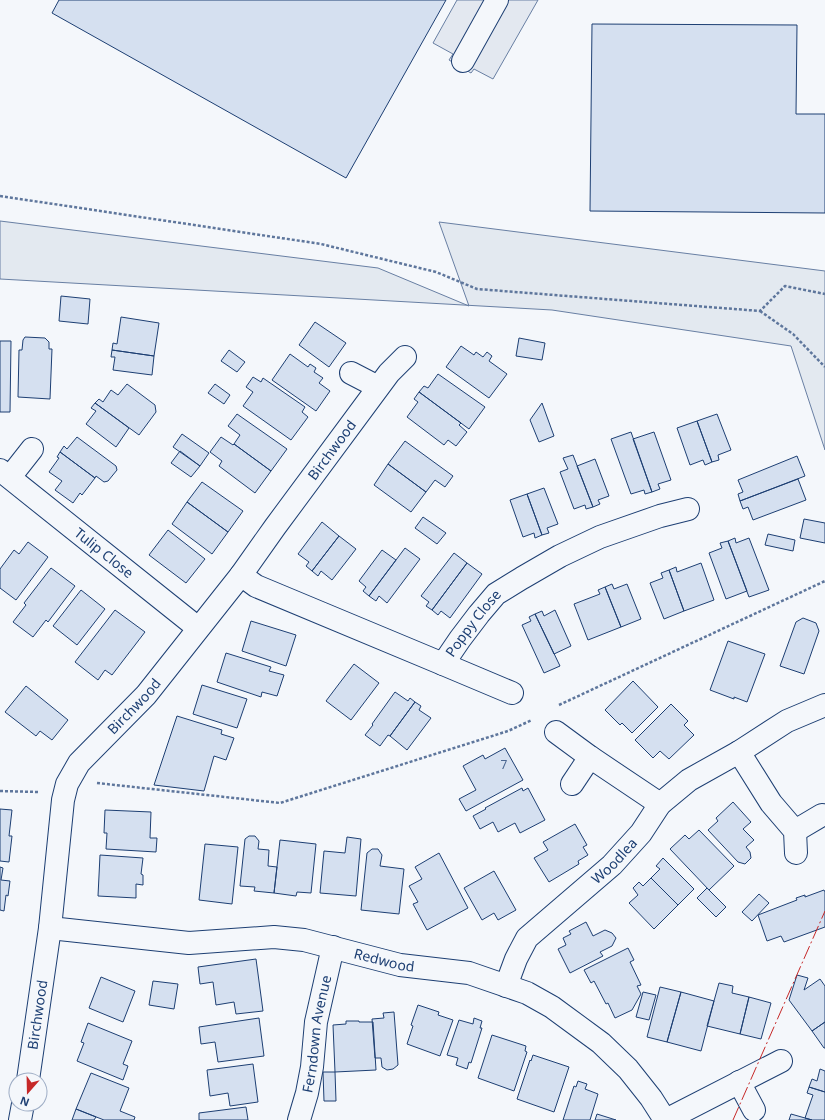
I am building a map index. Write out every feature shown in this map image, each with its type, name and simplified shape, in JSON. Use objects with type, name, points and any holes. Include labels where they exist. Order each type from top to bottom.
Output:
[{"type":"street","points":[[463,61],[497,0]]},
{"type":"street","name":"Birchwood","points":[[29,1072],[50,928],[63,800],[67,784],[79,764],[146,695],[241,575],[275,526],[378,387],[405,357]]},
{"type":"street","points":[[351,373],[378,387]]},
{"type":"street","name":"Tulip Close","points":[[32,449],[5,474],[198,628]]},
{"type":"street","name":"Poppy Close","points":[[241,575],[256,586],[444,664],[460,638],[478,614],[496,594],[560,556],[600,537],[660,516],[688,510]]},
{"type":"street","points":[[444,664],[512,693]]},
{"type":"street","name":"Woodlea","points":[[506,986],[516,959],[527,938],[612,865],[641,833],[660,804],[689,780],[739,752],[787,721],[825,704]]},
{"type":"street","points":[[556,732],[590,757],[660,804]]},
{"type":"street","points":[[739,752],[771,803],[795,831],[796,853]]},
{"type":"street","points":[[572,784],[590,757]]},
{"type":"street","points":[[795,831],[822,816]]},
{"type":"street","name":"Redwood","points":[[50,928],[189,943],[274,938],[304,940],[400,965],[469,973],[528,993],[552,1007],[601,1043],[628,1069],[651,1098],[665,1120]]},
{"type":"street","name":"Ferndown Avenue","points":[[299,1120],[307,1093],[312,1067],[316,1022],[333,947]]},
{"type":"street","points":[[665,1120],[781,1061]]},
{"type":"street","points":[[739,1082],[754,1110]]},
{"type":"path","points":[[0,196],[321,244],[436,272],[477,289],[760,311],[793,334],[825,367]]},
{"type":"path","points":[[760,311],[785,286],[825,294]]},
{"type":"path","points":[[554,708],[825,581]]},
{"type":"path","points":[[0,791],[48,792],[67,784],[88,782],[280,803],[508,731],[533,719]]},
{"type":"shaded area","points":[[457,0],[538,0],[493,79],[474,69],[471,73],[449,60],[453,54],[433,43]]},
{"type":"shaded area","points":[[0,221],[378,268],[467,305],[0,279]]},
{"type":"shaded area","points":[[439,222],[825,271],[825,450],[791,346],[552,310],[469,305]]},
{"type":"building","points":[[59,0],[446,0],[346,178],[52,13]]},
{"type":"building","points":[[592,24],[797,25],[796,114],[825,114],[825,213],[590,211]]},
{"type":"building","points":[[61,296],[90,299],[88,324],[59,321]]},
{"type":"building","points":[[121,317],[159,323],[154,356],[112,350],[113,343],[117,344]]},
{"type":"building","points":[[315,322],[346,343],[329,367],[299,345]]},
{"type":"building","points":[[25,337],[45,338],[49,342],[49,349],[52,349],[50,399],[18,397],[19,350],[22,350],[23,340]]},
{"type":"building","points":[[519,338],[545,343],[542,360],[516,356]]},
{"type":"building","points":[[0,341],[11,341],[10,412],[0,412]]},
{"type":"building","points":[[461,346],[474,355],[476,352],[483,357],[487,352],[492,356],[489,361],[507,374],[489,398],[446,367]]},
{"type":"building","points":[[112,350],[154,356],[152,375],[113,370],[115,357],[111,357]]},
{"type":"building","points":[[229,350],[245,362],[237,372],[221,361]]},
{"type":"building","points":[[290,354],[308,367],[310,364],[316,368],[314,372],[323,378],[319,383],[330,391],[316,411],[272,380]]},
{"type":"building","points":[[438,374],[485,407],[469,429],[419,392],[424,386],[428,388]]},
{"type":"building","points":[[253,377],[261,382],[263,378],[305,407],[302,412],[308,417],[291,440],[243,406],[253,392],[246,387]]},
{"type":"building","points":[[127,384],[155,405],[156,412],[139,435],[95,403],[99,399],[103,402],[111,390],[118,395]]},
{"type":"building","points":[[215,384],[230,395],[224,404],[208,393]]},
{"type":"building","points":[[419,392],[461,423],[459,425],[467,432],[456,446],[448,440],[444,445],[407,417],[418,402],[414,399]]},
{"type":"building","points":[[95,403],[129,428],[116,447],[86,424],[96,411],[91,408]]},
{"type":"building","points":[[542,403],[554,436],[539,442],[530,420]]},
{"type":"building","points":[[237,414],[287,449],[271,471],[234,444],[240,435],[228,426]]},
{"type":"building","points":[[717,414],[731,450],[718,455],[719,460],[712,462],[697,421]]},
{"type":"building","points":[[697,421],[712,462],[705,465],[703,460],[690,465],[677,428]]},
{"type":"building","points":[[631,432],[652,492],[645,494],[644,490],[631,494],[611,439]]},
{"type":"building","points":[[654,432],[671,480],[658,484],[660,489],[652,492],[633,439]]},
{"type":"building","points":[[182,434],[209,453],[200,466],[173,447]]},
{"type":"building","points":[[77,437],[116,466],[117,470],[108,481],[104,482],[96,476],[95,478],[60,452],[64,446],[67,449]]},
{"type":"building","points":[[221,437],[233,445],[234,444],[271,471],[255,493],[219,466],[222,461],[210,452]]},
{"type":"building","points":[[405,441],[453,476],[445,487],[435,480],[426,492],[388,464]]},
{"type":"building","points":[[180,451],[200,466],[191,477],[171,463]]},
{"type":"building","points":[[60,452],[95,478],[82,495],[80,493],[73,503],[55,490],[62,481],[49,472],[59,458],[57,457]]},
{"type":"building","points":[[573,455],[593,507],[586,509],[585,505],[574,509],[560,472],[568,469],[563,458]]},
{"type":"building","points":[[797,456],[805,476],[740,501],[738,494],[743,492],[738,480]]},
{"type":"building","points":[[595,459],[609,496],[598,500],[600,504],[593,507],[577,466]]},
{"type":"building","points":[[388,464],[426,492],[411,512],[374,485]]},
{"type":"building","points":[[798,479],[806,500],[753,520],[748,507],[743,509],[740,501]]},
{"type":"building","points":[[202,482],[243,511],[228,532],[187,502]]},
{"type":"building","points":[[544,488],[558,524],[547,528],[549,533],[542,535],[527,494]]},
{"type":"building","points":[[527,494],[542,535],[535,538],[534,533],[523,537],[510,500]]},
{"type":"building","points":[[187,502],[228,532],[212,554],[172,524]]},
{"type":"building","points":[[423,517],[446,533],[437,544],[415,528]]},
{"type":"building","points":[[804,519],[825,523],[825,543],[800,538]]},
{"type":"building","points":[[322,522],[339,536],[312,571],[306,566],[309,562],[298,554]]},
{"type":"building","points":[[168,530],[205,559],[186,583],[149,555]]},
{"type":"building","points":[[768,534],[795,540],[793,551],[765,545]]},
{"type":"building","points":[[339,536],[356,549],[332,580],[321,571],[318,576],[312,571]]},
{"type":"building","points":[[735,538],[736,543],[749,538],[769,590],[749,597],[728,541]]},
{"type":"building","points":[[728,541],[747,591],[726,599],[709,553],[722,548],[720,543]]},
{"type":"building","points":[[28,542],[48,557],[16,600],[0,588],[0,569],[14,550],[19,554]]},
{"type":"building","points":[[405,548],[420,559],[387,603],[379,596],[376,601],[369,596]]},
{"type":"building","points":[[382,550],[396,560],[369,596],[363,591],[366,587],[359,581]]},
{"type":"building","points":[[454,553],[467,563],[432,610],[426,606],[429,602],[421,596]]},
{"type":"building","points":[[467,563],[482,574],[450,618],[441,611],[438,615],[432,610]]},
{"type":"building","points":[[701,563],[714,600],[684,611],[669,570],[676,567],[677,572]]},
{"type":"building","points":[[51,568],[75,586],[48,622],[46,620],[33,637],[13,622],[26,605],[24,603]]},
{"type":"building","points":[[669,570],[684,611],[664,619],[650,583],[663,578],[661,573]]},
{"type":"building","points":[[612,584],[614,589],[627,584],[641,619],[621,627],[605,587]]},
{"type":"building","points":[[605,587],[621,627],[588,640],[574,604],[600,594],[598,590]]},
{"type":"building","points":[[81,590],[105,609],[77,645],[53,626]]},
{"type":"building","points":[[115,610],[145,632],[112,675],[105,670],[98,680],[75,662]]},
{"type":"building","points":[[555,610],[571,646],[554,654],[535,614],[542,611],[544,616]]},
{"type":"building","points":[[535,614],[560,666],[544,673],[522,625],[531,621],[529,617]]},
{"type":"building","points":[[803,618],[816,623],[819,631],[804,674],[780,666],[796,622]]},
{"type":"building","points":[[251,621],[296,635],[286,666],[242,651]]},
{"type":"building","points":[[728,641],[765,654],[747,702],[710,690]]},
{"type":"building","points":[[226,653],[271,667],[269,671],[284,675],[277,696],[262,692],[261,697],[217,682]]},
{"type":"building","points":[[354,664],[379,683],[351,720],[326,701]]},
{"type":"building","points":[[633,681],[658,707],[632,733],[622,723],[620,725],[605,710]]},
{"type":"building","points":[[202,685],[247,699],[237,728],[193,714]]},
{"type":"building","points":[[26,686],[68,720],[52,740],[40,731],[36,736],[5,712]]},
{"type":"building","points":[[395,692],[408,701],[410,698],[415,702],[390,736],[388,735],[380,746],[365,735]]},
{"type":"building","points":[[415,702],[421,706],[419,710],[431,718],[407,750],[390,736]]},
{"type":"building","points":[[671,704],[688,721],[684,725],[694,735],[669,759],[660,751],[653,758],[635,740]]},
{"type":"building","points":[[177,716],[222,730],[221,734],[234,738],[226,760],[214,756],[204,791],[154,785]]},
{"type":"building","points":[[505,748],[523,780],[466,811],[459,799],[476,790],[463,766],[483,755],[485,759]]},
{"type":"building","points":[[522,788],[523,791],[528,788],[545,820],[520,833],[515,823],[498,832],[493,822],[480,829],[473,816]]},
{"type":"building","points":[[733,802],[751,822],[743,829],[754,840],[746,847],[750,852],[751,858],[745,864],[738,862],[708,830],[718,821],[716,818]]},
{"type":"building","points":[[0,809],[12,810],[9,836],[12,836],[9,862],[0,861]]},
{"type":"building","points":[[105,810],[151,812],[150,838],[157,838],[156,852],[106,849],[107,833],[104,833]]},
{"type":"building","points":[[575,824],[587,845],[583,847],[588,855],[578,861],[579,864],[549,882],[534,858],[548,850],[543,842]]},
{"type":"building","points":[[699,830],[734,866],[709,890],[670,849],[685,835],[689,839]]},
{"type":"building","points":[[249,836],[255,836],[259,841],[258,849],[269,850],[268,866],[277,867],[274,893],[254,891],[255,887],[240,886],[245,839]]},
{"type":"building","points":[[347,837],[361,839],[356,896],[320,893],[324,851],[345,853]]},
{"type":"building","points":[[280,840],[316,844],[311,893],[297,892],[296,896],[274,893]]},
{"type":"building","points":[[205,844],[238,847],[232,904],[199,900]]},
{"type":"building","points":[[372,849],[378,849],[382,855],[380,866],[404,869],[399,914],[361,910],[367,853]]},
{"type":"building","points":[[439,853],[468,908],[427,930],[413,904],[418,902],[409,886],[422,879],[415,867]]},
{"type":"building","points":[[100,855],[143,858],[141,874],[143,875],[143,885],[136,884],[136,898],[98,896]]},
{"type":"building","points":[[663,858],[694,889],[678,905],[651,878],[660,869],[656,866]]},
{"type":"building","points":[[0,867],[3,868],[1,880],[10,881],[4,911],[0,910]]},
{"type":"building","points":[[494,871],[516,910],[498,920],[494,913],[482,920],[464,888]]},
{"type":"building","points":[[651,878],[678,905],[654,929],[629,903],[638,895],[633,888],[639,882],[643,886]]},
{"type":"building","points":[[707,888],[726,907],[716,917],[697,898]]},
{"type":"building","points":[[824,890],[825,927],[784,942],[781,936],[767,941],[758,915],[797,900],[796,898],[805,895],[805,897]]},
{"type":"building","points":[[759,894],[769,903],[752,921],[742,912]]},
{"type":"building","points":[[586,922],[593,936],[605,930],[612,933],[616,938],[612,946],[600,952],[603,956],[570,973],[558,949],[566,945],[563,938],[571,934],[569,931]]},
{"type":"building","points":[[628,948],[634,960],[630,962],[641,985],[637,986],[641,994],[632,1010],[615,1018],[608,1003],[606,1004],[594,981],[591,983],[584,970]]},
{"type":"building","points":[[256,959],[263,1011],[236,1014],[234,1002],[216,1005],[213,982],[200,984],[198,967]]},
{"type":"building","points":[[797,975],[808,978],[804,990],[820,979],[825,986],[825,1022],[812,1031],[789,1000]]},
{"type":"building","points":[[101,977],[135,991],[123,1022],[89,1008]]},
{"type":"building","points":[[153,981],[178,984],[174,1009],[149,1005]]},
{"type":"building","points":[[719,983],[733,986],[732,993],[749,997],[740,1034],[707,1026]]},
{"type":"building","points":[[660,987],[681,992],[667,1042],[647,1037]]},
{"type":"building","points":[[643,992],[656,995],[649,1020],[636,1017]]},
{"type":"building","points":[[681,992],[714,1001],[701,1051],[667,1042]]},
{"type":"building","points":[[749,997],[771,1003],[761,1039],[740,1034]]},
{"type":"building","points":[[418,1005],[439,1012],[438,1015],[453,1020],[440,1056],[407,1044],[413,1026],[411,1025]]},
{"type":"building","points":[[394,1012],[398,1065],[393,1069],[387,1070],[382,1067],[381,1058],[375,1058],[372,1019],[384,1018],[383,1013]]},
{"type":"building","points":[[259,1018],[264,1056],[218,1062],[215,1042],[201,1044],[199,1027]]},
{"type":"building","points":[[474,1018],[482,1021],[480,1028],[482,1028],[471,1063],[469,1062],[467,1069],[456,1065],[458,1058],[447,1055],[459,1020],[473,1024]]},
{"type":"building","points":[[346,1021],[373,1022],[376,1070],[335,1072],[333,1025],[346,1024]]},
{"type":"building","points":[[825,1022],[825,1048],[824,1048],[812,1031]]},
{"type":"building","points":[[88,1023],[132,1041],[123,1064],[128,1066],[123,1080],[77,1061],[84,1043],[81,1042]]},
{"type":"building","points":[[492,1035],[526,1046],[525,1051],[527,1052],[514,1091],[478,1078]]},
{"type":"building","points":[[533,1055],[569,1067],[554,1112],[517,1099]]},
{"type":"building","points":[[253,1064],[258,1102],[230,1106],[228,1093],[210,1096],[207,1070]]},
{"type":"building","points":[[820,1069],[825,1071],[825,1092],[809,1087],[812,1079],[817,1081]]},
{"type":"building","points":[[323,1072],[335,1072],[336,1101],[324,1101]]},
{"type":"building","points":[[91,1073],[129,1088],[120,1111],[135,1117],[134,1120],[104,1120],[76,1109]]},
{"type":"building","points":[[578,1081],[587,1084],[585,1089],[598,1094],[590,1120],[563,1120],[574,1086],[576,1087]]},
{"type":"building","points":[[809,1087],[825,1092],[825,1120],[812,1120],[805,1118],[813,1095],[807,1093]]},
{"type":"building","points":[[246,1107],[248,1120],[199,1120],[199,1113]]},
{"type":"building","points":[[76,1109],[96,1117],[94,1120],[72,1120]]},
{"type":"building","points":[[597,1114],[616,1120],[595,1120]]},
{"type":"building","points":[[791,1114],[812,1120],[789,1120]]},
{"type":"power","points":[[733,1120],[825,911]]}]
